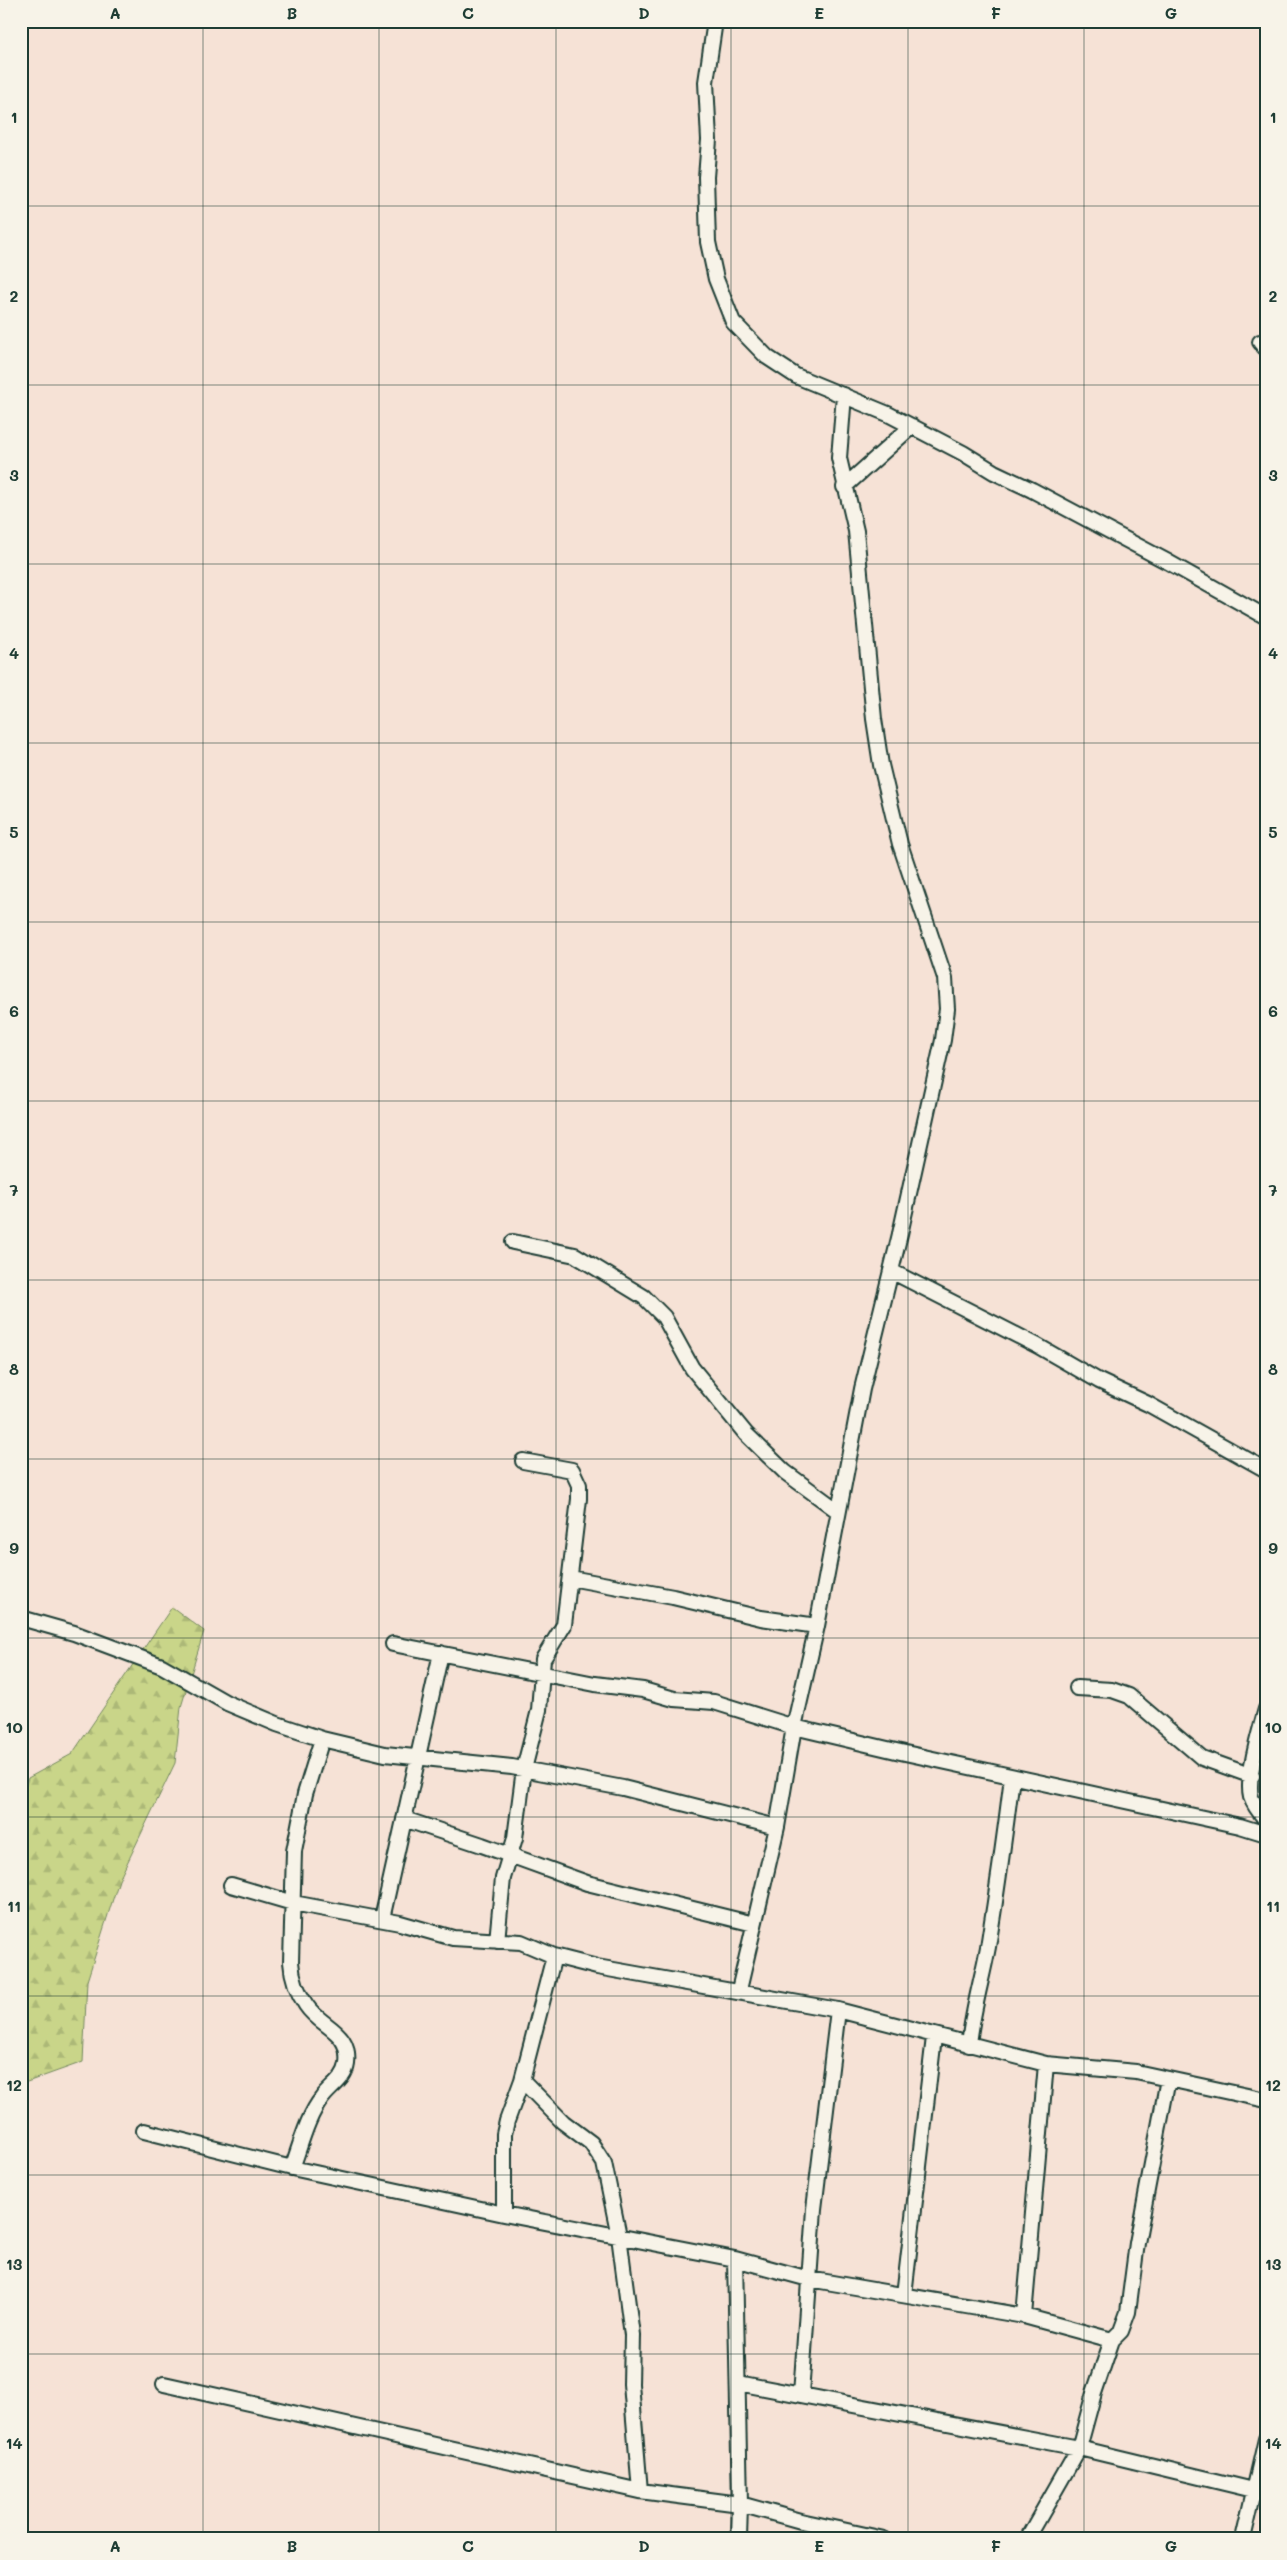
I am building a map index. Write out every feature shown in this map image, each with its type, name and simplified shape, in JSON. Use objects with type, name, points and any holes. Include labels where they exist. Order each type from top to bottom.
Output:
[{"type":"street","points":[[715,21],[706,82],[709,140],[706,177],[708,242],[716,279],[733,322],[767,357],[796,376],[844,395],[912,426],[994,472],[1032,490],[1266,617]]},
{"type":"street","points":[[739,1990],[777,1827],[794,1727],[817,1626],[862,1389],[891,1271],[943,1040],[947,1009],[945,978],[900,844],[881,765],[874,719],[856,531],[844,487],[839,458],[844,395]]},
{"type":"street","points":[[844,487],[912,426]]},
{"type":"street","points":[[513,1242],[575,1255],[644,1297],[664,1317],[692,1368],[746,1434],[785,1472],[838,1511]]},
{"type":"street","points":[[891,1271],[1038,1346],[1099,1381],[1148,1404],[1266,1470]]},
{"type":"street","points":[[498,1941],[504,1878],[511,1855],[524,1770],[539,1710],[543,1659],[547,1649],[564,1625],[579,1499],[576,1476],[572,1470],[523,1461]]},
{"type":"street","points":[[570,1578],[673,1597],[761,1618],[817,1626]]},
{"type":"street","points":[[21,1618],[82,1636],[162,1666],[226,1703],[277,1724],[322,1739],[385,1754],[524,1770],[623,1788],[777,1827]]},
{"type":"street","points":[[393,1644],[595,1684],[643,1690],[674,1698],[714,1702],[794,1727],[1240,1826],[1266,1834]]},
{"type":"street","points":[[382,1919],[441,1653]]},
{"type":"street","points":[[1077,1688],[1112,1690],[1129,1696],[1202,1758],[1252,1776]]},
{"type":"street","points":[[1266,1709],[1252,1776],[1252,1798],[1266,1820]]},
{"type":"street","points":[[292,2168],[312,2114],[347,2066],[347,2046],[342,2038],[306,2005],[292,1976],[294,1851],[305,1794],[322,1739]]},
{"type":"street","points":[[969,2045],[972,2018],[984,1966],[1000,1874],[1012,1776]]},
{"type":"street","points":[[404,1819],[511,1855],[587,1884],[754,1924]]},
{"type":"street","points":[[231,1885],[293,1903],[382,1919],[453,1938],[521,1942],[554,1956],[636,1974],[739,1990],[838,2010],[1046,2064],[1136,2072],[1266,2100]]},
{"type":"street","points":[[504,2214],[504,2134],[506,2121],[522,2080],[554,1956]]},
{"type":"street","points":[[801,2395],[814,2209],[838,2010]]},
{"type":"street","points":[[904,2295],[934,2036]]},
{"type":"street","points":[[1024,2316],[1046,2064]]},
{"type":"street","points":[[1027,2539],[1079,2448],[1102,2365],[1112,2340],[1121,2331],[1128,2312],[1137,2243],[1168,2079]]},
{"type":"street","points":[[522,2080],[563,2122],[591,2143],[604,2163],[619,2236],[632,2335],[633,2422],[640,2491]]},
{"type":"street","points":[[144,2132],[292,2168],[504,2214],[735,2259],[809,2279],[1024,2316],[1112,2340]]},
{"type":"street","points":[[735,2259],[739,2539]]},
{"type":"street","points":[[738,2382],[1079,2448],[1260,2491]]},
{"type":"street","points":[[164,2384],[640,2491],[740,2504],[801,2521],[884,2539]]},
{"type":"street","points":[[1243,2539],[1260,2491],[1266,2439]]},
{"type":"green space","points":[[172,1607],[204,1631],[181,1707],[175,1763],[119,1880],[87,1981],[83,2062],[27,2082],[21,2079],[21,1800],[28,1778],[72,1754]]}]
